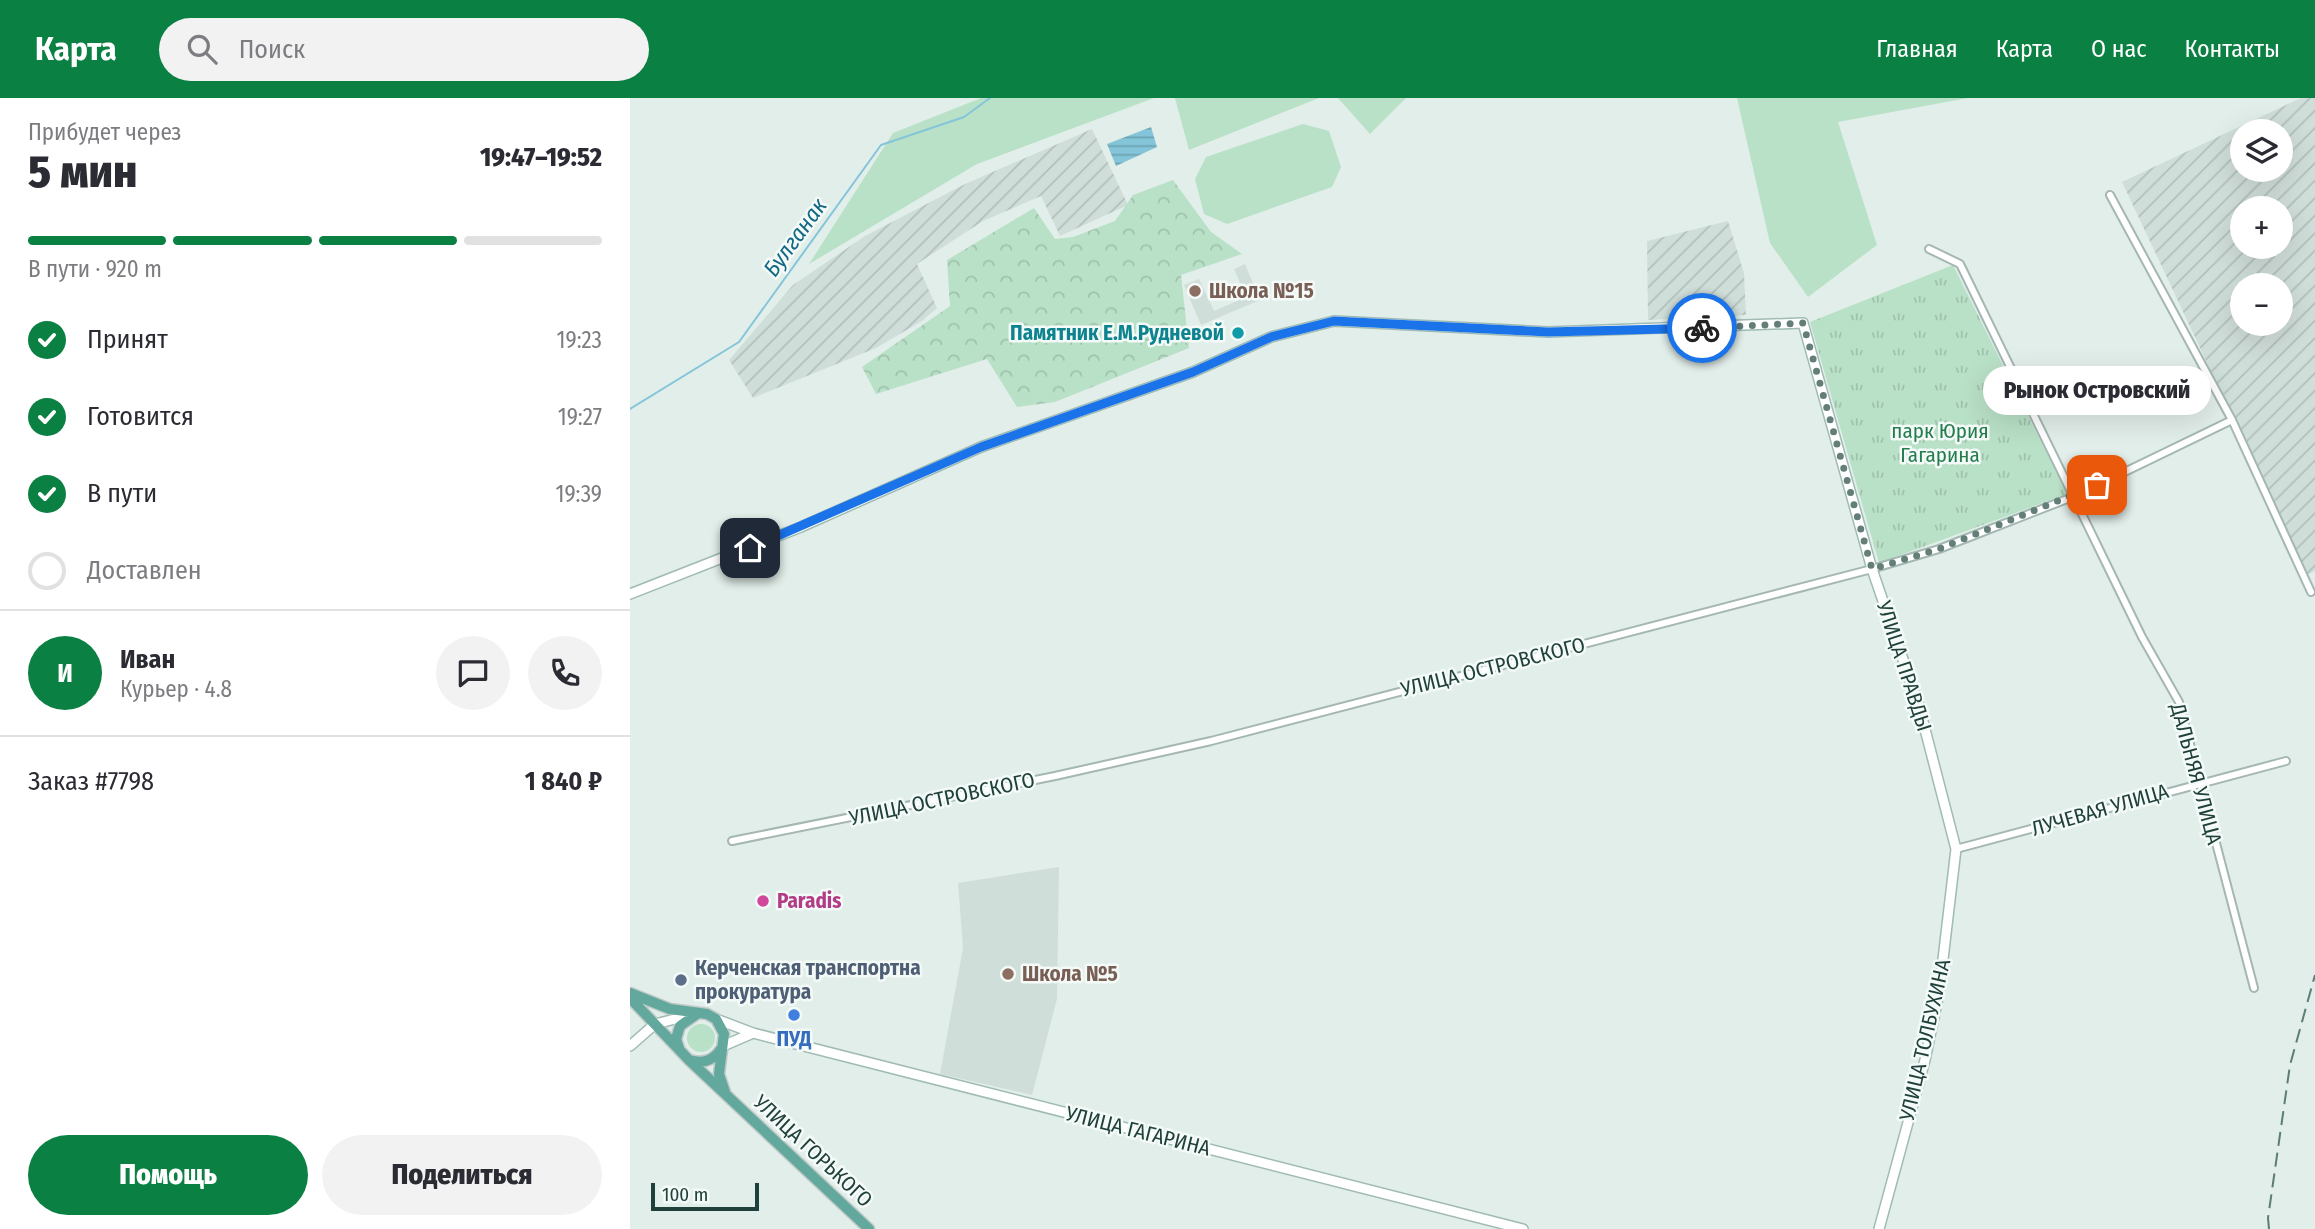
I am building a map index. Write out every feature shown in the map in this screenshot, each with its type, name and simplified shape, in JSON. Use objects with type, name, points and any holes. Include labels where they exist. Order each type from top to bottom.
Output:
[{"type":"main road","name":"УЛИЦА ПРАВДЫ","points":[[630,594],[800,527],[981,447],[1193,372],[1271,337],[1334,321],[1548,332],[1803,323],[1872,569],[1919,706],[1956,849]]},
{"type":"main road","name":"УЛИЦА ТОЛБУХИНА","points":[[1879,1229],[1925,1060],[1939,993],[1956,849]]},
{"type":"main road","points":[[630,993],[670,1009],[716,1019],[724,1034],[723,1046]]},
{"type":"main road","name":"УЛИЦА ГОРЬКОГО","points":[[630,998],[689,1060],[869,1229]]},
{"type":"main road","points":[[630,1046],[655,1024],[698,1014]]},
{"type":"main road","points":[[680,1051],[676,1039],[680,1026],[698,1014]]},
{"type":"main road","name":"УЛИЦА ГАГАРИНА","points":[[716,1019],[753,1033],[1523,1229]]},
{"type":"main road","points":[[689,1060],[711,1060],[723,1046],[753,1033]]},
{"type":"main road","name":"УЛИЦА ГОРЬКОГО","points":[[723,1046],[719,1074],[724,1090],[732,1100]]},
{"type":"street","points":[[2110,195],[2232,420],[2311,592]]},
{"type":"street","name":"ДАЛЬНЯЯ УЛИЦА","points":[[1929,249],[1960,264],[2142,637],[2179,702],[2254,988]]},
{"type":"street","name":"УЛИЦА ОСТРОВСКОГО","points":[[732,841],[1055,776],[1211,741],[1872,569],[1939,549],[2075,496],[2232,420]]},
{"type":"street","name":"ЛУЧЕВАЯ УЛИЦА","points":[[1956,849],[2286,761]]},
{"type":"shaded area","points":[[2301,98],[2315,98],[2315,571],[2307,575],[2122,182],[2230,131],[2230,182],[2293,182],[2293,119],[2256,119]]},
{"type":"shaded area","points":[[1092,129],[1128,205],[1060,236],[1041,196],[983,221],[917,264],[937,308],[922,321],[876,348],[753,398],[729,360],[793,285],[865,236],[965,184]]},
{"type":"shaded area","points":[[1728,221],[1744,273],[1746,315],[1648,320],[1647,241]]},
{"type":"shaded area","name":"Школа №15","points":[[1245,264],[1260,300],[1201,325],[1184,285],[1199,279],[1214,311],[1246,297],[1234,269]]},
{"type":"shaded area","name":"Школа №5","points":[[1059,867],[1057,999],[1032,1095],[940,1074],[963,948],[958,883]]},
{"type":"green space","points":[[981,98],[1154,98],[977,164],[809,264],[893,133]]},
{"type":"green space","points":[[1175,98],[1319,98],[1189,150]]},
{"type":"green space","points":[[1338,98],[1406,98],[1370,134]]},
{"type":"green space","points":[[1737,98],[1968,98],[1838,122],[1877,245],[1808,297],[1770,243]]},
{"type":"green space","points":[[1303,124],[1329,131],[1341,167],[1332,187],[1227,224],[1204,214],[1195,179],[1206,157]]},
{"type":"green space","points":[[1173,180],[1211,232],[1242,254],[1181,275],[1189,348],[1055,402],[1017,407],[987,359],[876,394],[862,367],[950,306],[947,260],[1034,208],[1055,239],[1073,237],[1115,221],[1133,195]]},
{"type":"green space","name":"парк Юрия Гагарина","points":[[1953,265],[2067,494],[1879,563],[1810,322]]},
{"type":"green space","points":[[701,1024],[711,1028],[715,1038],[711,1048],[701,1052],[691,1048],[687,1038],[691,1028]]},
{"type":"water","points":[[1151,127],[1157,147],[1116,166],[1107,144]]},
{"type":"waterway","name":"Булганак","points":[[630,409],[739,342],[881,145],[964,117],[990,98]]},
{"type":"railway","points":[[2269,1229],[2268,1218],[2290,1065],[2315,975]]},
{"type":"way so far","points":[[1702,328],[1803,323],[1872,569],[1939,549],[2097,485]]},
{"type":"place","name":"Школа №15","points":[[1195,291]]},
{"type":"place","name":"Памятник Е.М.Рудневой","points":[[1238,333]]},
{"type":"place","name":"Рынок Островский","points":[[2097,485]]},
{"type":"place","name":"Paradis","points":[[763,901]]},
{"type":"place","name":"Школа №5","points":[[1008,974]]},
{"type":"place","name":"Керченская транспортна прокуратура","points":[[681,980]]},
{"type":"place","name":"ПУД","points":[[794,1015]]},
{"type":"route","points":[[750,548],[981,447],[1075,411],[1193,372],[1271,337],[1334,321],[1548,332],[1702,328]]}]
